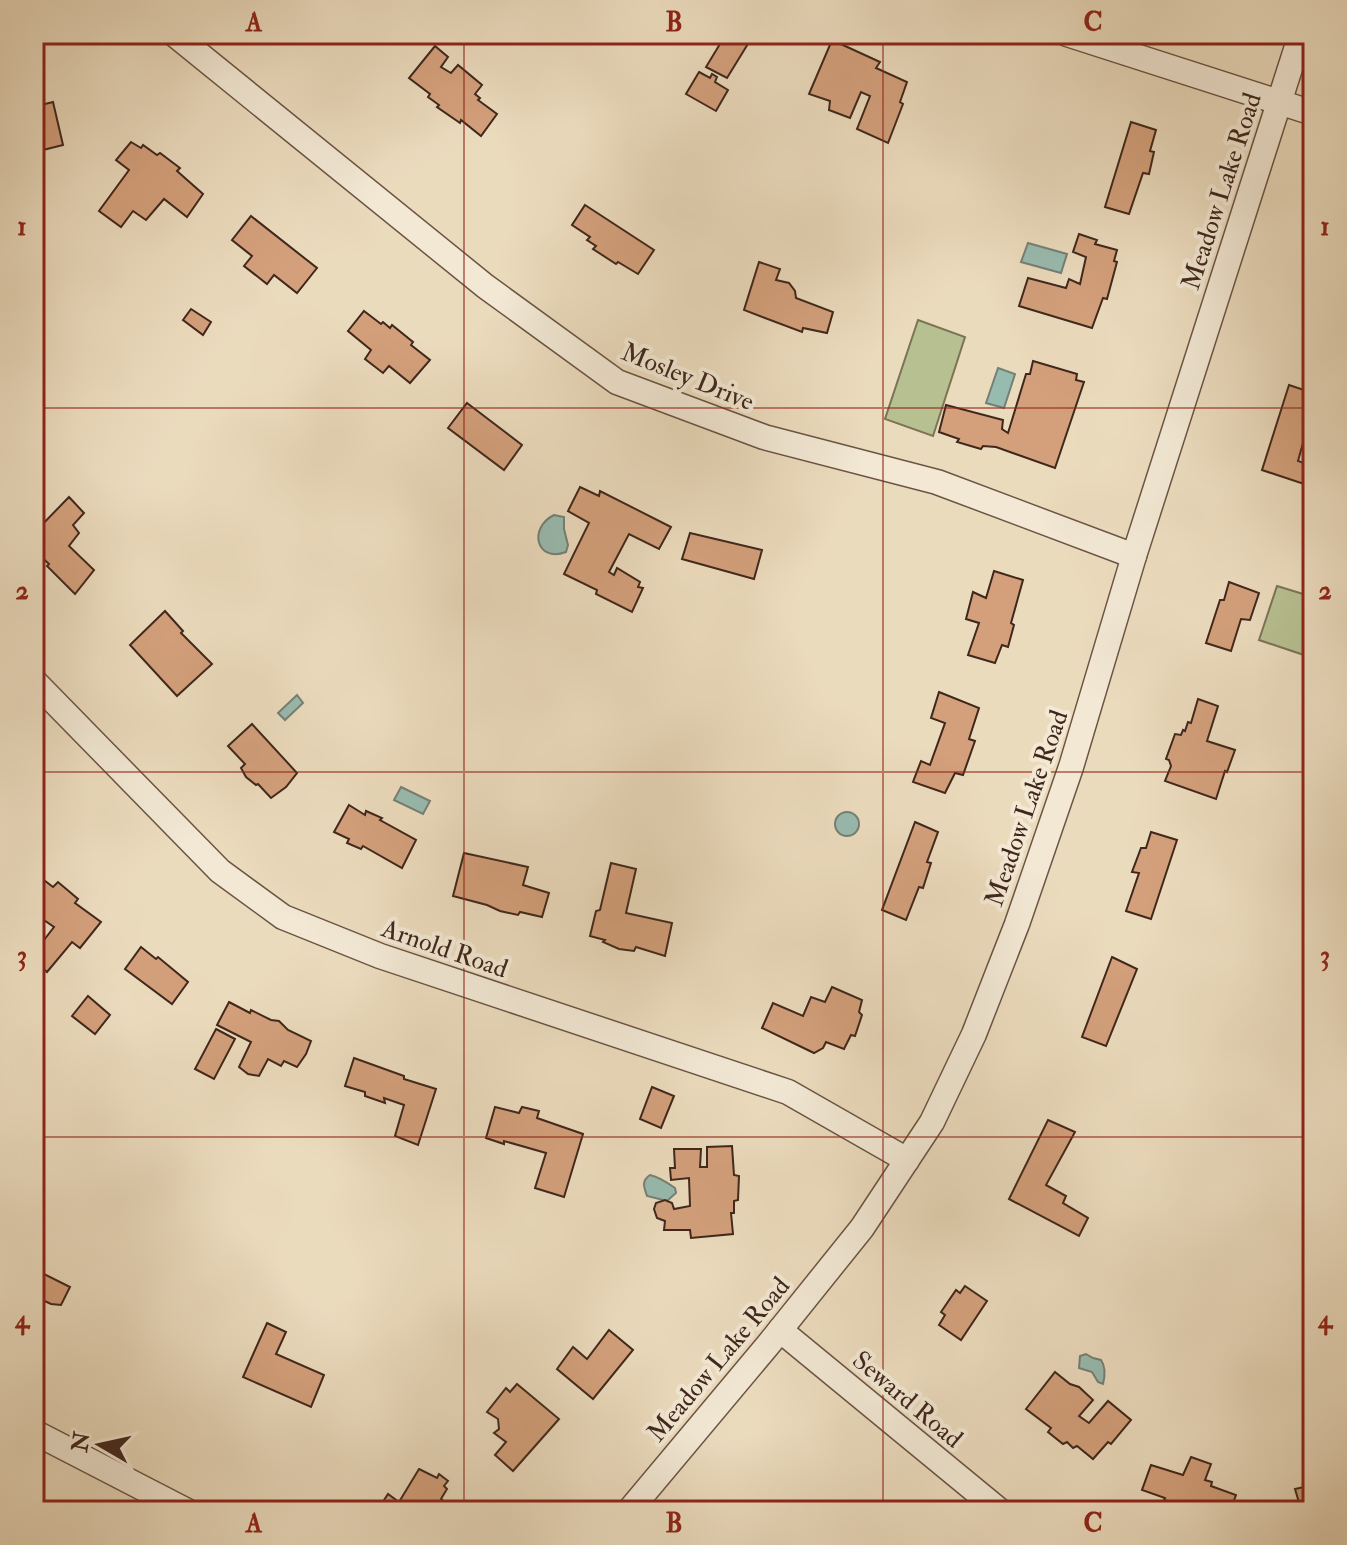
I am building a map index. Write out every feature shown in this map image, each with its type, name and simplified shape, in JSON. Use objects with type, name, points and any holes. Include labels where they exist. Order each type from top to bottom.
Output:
[{"type":"street","name":"Mosley Drive","points":[[174,34],[474,277],[617,382],[764,437],[937,482],[1134,556]]},
{"type":"street","points":[[1067,34],[1313,113]]},
{"type":"street","name":"Meadow Lake Road","points":[[629,1511],[862,1228],[932,1122],[968,1046],[1017,924],[1071,767],[1134,556],[1301,34]]},
{"type":"street","name":"Arnold Road","points":[[34,681],[220,871],[283,917],[394,961],[788,1092],[907,1160]]},
{"type":"street","name":"Seward Road","points":[[780,1330],[1000,1511]]},
{"type":"street","points":[[34,1432],[187,1511]]},
{"type":"green space","points":[[918,320],[965,337],[933,436],[885,419]]},
{"type":"green space","points":[[1277,586],[1313,597],[1313,658],[1259,640]]},
{"type":"water","points":[[1028,243],[1067,254],[1061,273],[1021,262]]},
{"type":"water","points":[[998,368],[1015,374],[1004,408],[986,403]]},
{"type":"water","points":[[554,515],[564,517],[568,545],[566,552],[556,554],[542,549],[538,535],[546,521]]},
{"type":"water","points":[[297,695],[303,703],[285,720],[278,713]]},
{"type":"water","points":[[401,787],[430,801],[423,814],[394,800]]},
{"type":"water","points":[[847,812],[856,815],[859,824],[856,833],[847,836],[838,833],[835,824],[838,815]]},
{"type":"water","points":[[650,1175],[675,1188],[676,1193],[667,1201],[647,1196],[644,1182]]},
{"type":"water","points":[[1086,1354],[1103,1363],[1103,1384],[1092,1372],[1079,1368],[1080,1356]]},
{"type":"building","points":[[726,34],[754,34],[727,78],[706,67]]},
{"type":"building","points":[[832,40],[880,62],[876,68],[907,82],[900,102],[903,104],[888,143],[857,129],[870,96],[861,92],[850,118],[829,110],[830,101],[809,94]]},
{"type":"building","points":[[435,46],[448,57],[441,67],[451,73],[458,65],[482,85],[475,94],[480,98],[478,100],[497,114],[481,136],[437,107],[439,105],[428,97],[430,94],[409,78]]},
{"type":"building","points":[[699,72],[710,78],[712,74],[717,77],[715,82],[728,90],[716,111],[686,94]]},
{"type":"building","points":[[34,102],[37,106],[53,102],[63,145],[39,151],[34,139]]},
{"type":"building","points":[[1131,122],[1156,130],[1150,151],[1154,152],[1149,174],[1143,173],[1129,214],[1105,207]]},
{"type":"building","points":[[131,142],[141,148],[143,145],[157,155],[160,153],[180,168],[177,171],[203,194],[187,217],[164,199],[146,220],[133,211],[121,227],[99,211],[129,170],[116,160]]},
{"type":"building","points":[[585,205],[654,250],[638,274],[593,249],[596,246],[587,240],[590,237],[572,225]]},
{"type":"building","points":[[251,216],[317,268],[297,293],[274,275],[267,284],[244,266],[252,256],[232,240]]},
{"type":"building","points":[[1079,234],[1097,240],[1095,244],[1117,250],[1107,299],[1103,298],[1092,328],[1019,306],[1028,278],[1066,288],[1069,279],[1080,284],[1086,257],[1073,252]]},
{"type":"building","points":[[759,262],[780,269],[776,280],[789,283],[796,298],[833,312],[827,333],[803,328],[802,332],[744,310]]},
{"type":"building","points":[[191,309],[211,322],[203,335],[183,320]]},
{"type":"building","points":[[364,311],[381,324],[383,322],[390,328],[392,325],[430,360],[410,383],[389,366],[383,373],[365,359],[371,350],[348,331]]},
{"type":"building","points":[[1033,361],[1077,374],[1076,380],[1084,382],[1055,468],[996,447],[983,446],[981,449],[957,442],[959,439],[939,432],[946,405],[1003,420],[1002,429],[1008,433]]},
{"type":"building","points":[[1289,385],[1313,393],[1313,446],[1303,443],[1298,461],[1309,465],[1304,484],[1262,470]]},
{"type":"building","points":[[467,403],[522,445],[504,470],[448,428]]},
{"type":"building","points":[[580,487],[599,496],[600,491],[671,527],[659,549],[629,534],[609,572],[614,575],[617,568],[640,582],[638,587],[643,588],[632,612],[564,574],[589,523],[568,511]]},
{"type":"building","points":[[69,497],[84,513],[73,525],[79,533],[69,546],[94,570],[75,594],[34,550],[34,533]]},
{"type":"building","points":[[690,533],[762,550],[754,579],[682,559]]},
{"type":"building","points":[[994,571],[1023,580],[1008,647],[1002,645],[995,663],[968,655],[979,623],[966,619],[973,592],[986,598]]},
{"type":"building","points":[[1229,582],[1259,593],[1250,620],[1241,619],[1231,651],[1206,643]]},
{"type":"building","points":[[165,611],[183,631],[181,633],[212,664],[177,696],[130,645]]},
{"type":"building","points":[[939,692],[979,708],[969,739],[975,741],[963,775],[955,773],[945,793],[913,782],[921,761],[930,765],[945,723],[931,718]]},
{"type":"building","points":[[1198,699],[1218,706],[1207,741],[1235,750],[1216,799],[1165,781],[1171,766],[1166,759],[1175,734],[1181,735],[1188,722],[1191,723]]},
{"type":"building","points":[[252,724],[297,773],[286,787],[271,798],[246,777],[241,768],[245,764],[228,746]]},
{"type":"building","points":[[349,805],[365,815],[366,811],[382,818],[380,820],[416,840],[402,868],[363,846],[361,849],[347,843],[349,839],[334,832]]},
{"type":"building","points":[[915,822],[938,832],[927,862],[931,863],[923,888],[919,887],[906,920],[882,910]]},
{"type":"building","points":[[1151,832],[1177,840],[1151,919],[1126,911],[1139,873],[1132,872]]},
{"type":"building","points":[[464,853],[528,867],[523,885],[549,893],[542,917],[500,911],[453,896]]},
{"type":"building","points":[[611,863],[636,869],[626,913],[672,923],[665,956],[636,947],[634,951],[619,949],[603,942],[605,940],[590,936],[596,911],[600,910]]},
{"type":"building","points":[[36,874],[53,887],[58,882],[78,899],[75,903],[101,922],[80,948],[72,942],[47,972],[34,961],[34,953],[54,927],[38,916],[34,921]]},
{"type":"building","points":[[141,947],[188,982],[172,1004],[125,969]]},
{"type":"building","points":[[1112,957],[1137,969],[1106,1046],[1082,1037]]},
{"type":"building","points":[[832,987],[862,1000],[859,1012],[862,1015],[855,1036],[851,1035],[844,1049],[826,1042],[814,1053],[762,1028],[773,1003],[803,1016],[811,997],[825,1002]]},
{"type":"building","points":[[88,996],[110,1015],[95,1034],[72,1016]]},
{"type":"building","points":[[229,1002],[250,1013],[251,1010],[279,1021],[288,1030],[311,1041],[297,1067],[284,1061],[281,1066],[268,1059],[259,1076],[248,1074],[239,1067],[251,1042],[217,1025]]},
{"type":"building","points":[[216,1029],[235,1039],[214,1079],[195,1069]]},
{"type":"building","points":[[354,1058],[436,1089],[418,1145],[395,1136],[404,1105],[384,1098],[385,1103],[345,1086]]},
{"type":"building","points":[[652,1087],[674,1096],[661,1128],[640,1119]]},
{"type":"building","points":[[495,1107],[519,1113],[522,1107],[539,1111],[537,1118],[583,1134],[564,1197],[535,1188],[546,1153],[486,1138]]},
{"type":"building","points":[[1048,1120],[1075,1132],[1046,1185],[1066,1196],[1063,1203],[1088,1218],[1079,1236],[1009,1199]]},
{"type":"building","points":[[732,1146],[734,1175],[739,1176],[738,1200],[734,1201],[734,1213],[731,1213],[733,1234],[691,1238],[690,1230],[664,1230],[665,1221],[657,1218],[654,1209],[656,1203],[665,1200],[672,1203],[674,1209],[690,1206],[689,1178],[671,1180],[670,1168],[675,1168],[674,1149],[701,1149],[700,1167],[707,1167],[707,1147]]},
{"type":"building","points":[[34,1269],[70,1287],[61,1305],[34,1296]]},
{"type":"building","points":[[965,1286],[987,1301],[961,1340],[939,1325],[945,1315],[941,1312],[956,1290],[960,1293]]},
{"type":"building","points":[[267,1323],[286,1332],[276,1354],[324,1375],[311,1407],[243,1377]]},
{"type":"building","points":[[609,1330],[633,1350],[593,1399],[557,1369],[573,1347],[587,1359]]},
{"type":"building","points":[[1055,1372],[1093,1400],[1079,1416],[1089,1423],[1108,1401],[1131,1420],[1111,1444],[1108,1442],[1093,1459],[1077,1446],[1073,1448],[1067,1442],[1063,1444],[1048,1432],[1051,1428],[1026,1409]]},
{"type":"building","points":[[517,1384],[559,1419],[513,1471],[495,1455],[506,1442],[494,1433],[499,1429],[498,1419],[487,1412],[506,1388],[510,1392]]},
{"type":"building","points":[[1191,1457],[1211,1464],[1205,1480],[1212,1482],[1211,1486],[1236,1495],[1230,1511],[1183,1511],[1183,1505],[1142,1490],[1151,1465],[1183,1475]]},
{"type":"building","points":[[419,1469],[437,1478],[439,1474],[448,1481],[441,1499],[456,1511],[377,1511],[388,1494],[399,1502]]},
{"type":"building","points":[[1313,1485],[1313,1511],[1297,1511],[1296,1508],[1300,1506],[1295,1489]]}]
